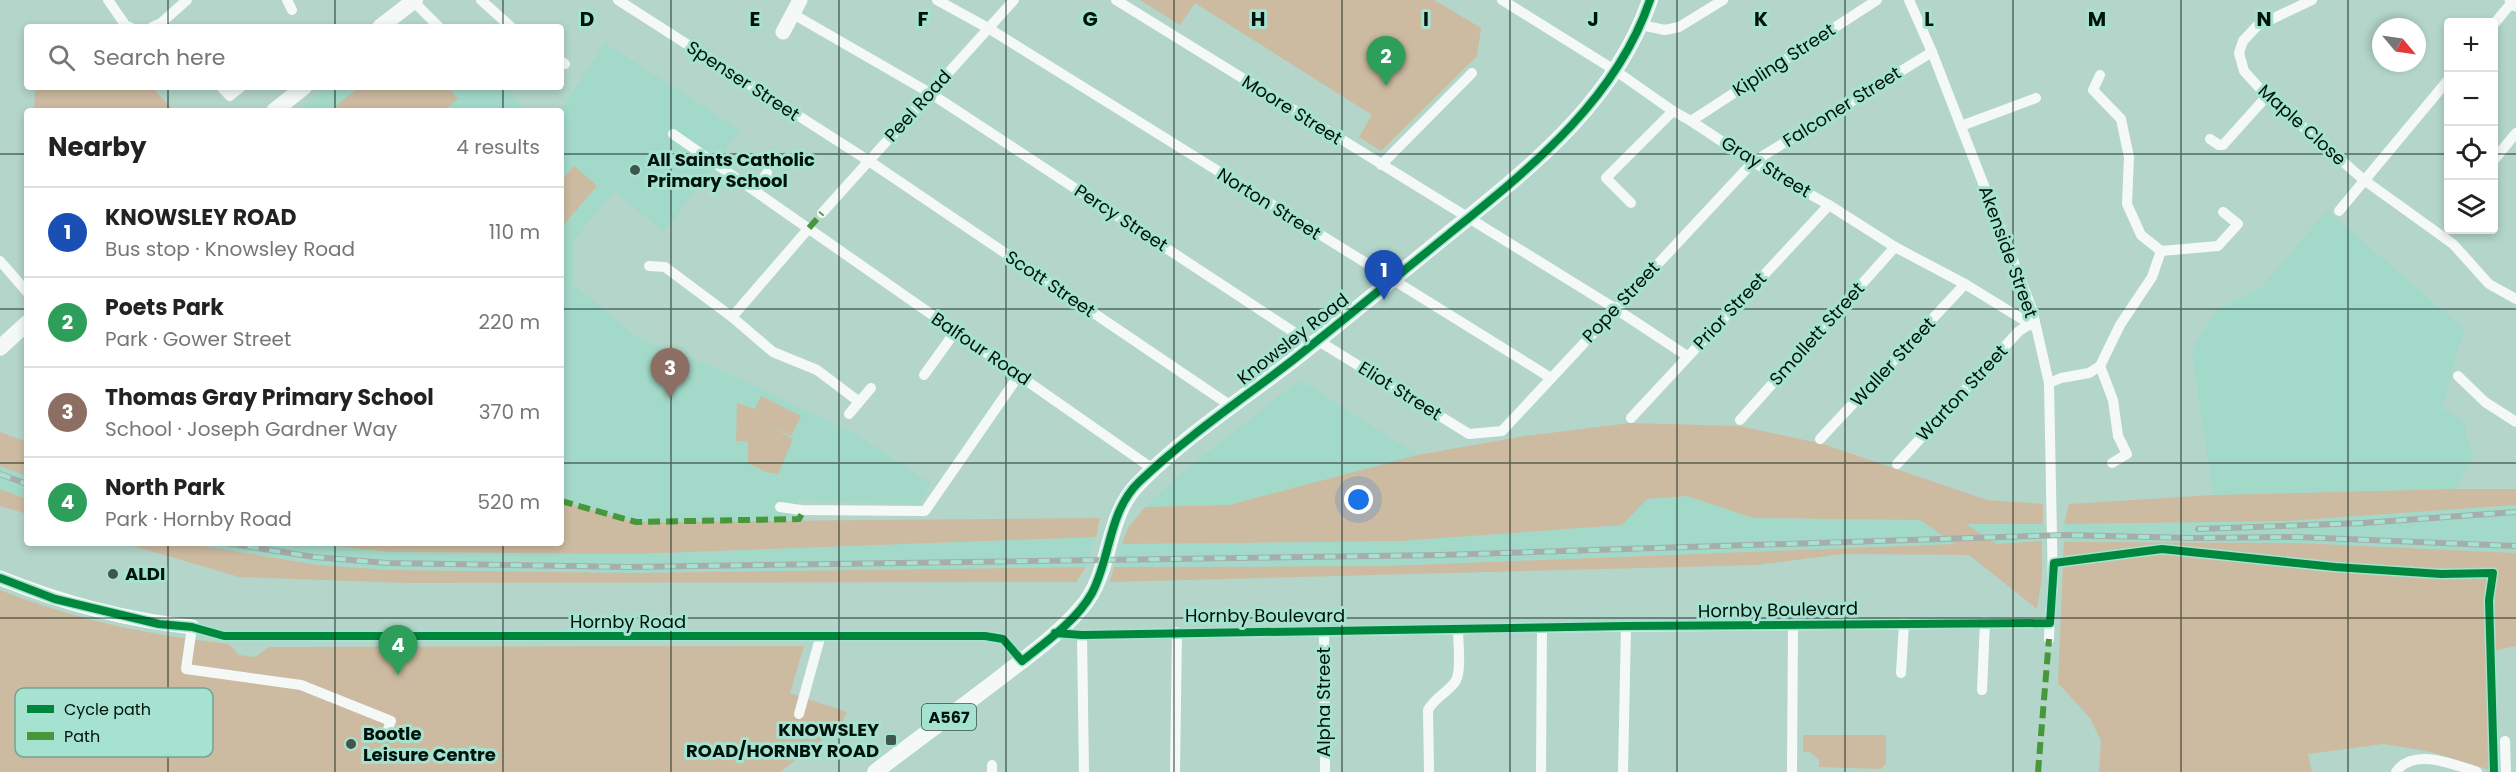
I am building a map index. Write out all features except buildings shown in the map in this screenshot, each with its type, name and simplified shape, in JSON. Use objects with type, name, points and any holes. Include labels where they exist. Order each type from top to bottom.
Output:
[{"type":"main road","name":"Knowsley Road","points":[[875,772],[1022,661],[1082,608],[1092,592],[1122,505],[1137,484],[1153,469],[1230,406],[1315,342],[1468,218],[1559,140],[1616,71],[1641,25],[1650,0]]},
{"type":"main road","points":[[384,24],[414,1]]},
{"type":"main road","points":[[278,108],[300,90]]},
{"type":"main road","points":[[0,348],[24,326]]},
{"type":"street","points":[[108,0],[125,24]]},
{"type":"street","points":[[161,24],[187,0]]},
{"type":"street","points":[[481,0],[508,24]]},
{"type":"street","name":"Spenser Street","points":[[618,0],[869,161]]},
{"type":"street","points":[[783,32],[800,0]]},
{"type":"street","name":"Norton Street","points":[[937,0],[988,28],[1551,378]]},
{"type":"street","name":"Peel Road","points":[[822,213],[1014,0]]},
{"type":"street","name":"Moore Street","points":[[1116,0],[1616,309],[1687,356]]},
{"type":"street","name":"Gray Street","points":[[1502,0],[1616,71],[1753,162],[1829,205],[1895,247],[1965,284],[2032,326]]},
{"type":"street","points":[[1641,25],[1665,30],[1679,27],[1723,0]]},
{"type":"street","name":"Kipling Street","points":[[1691,121],[1877,0]]},
{"type":"street","name":"Akenside Street","points":[[1909,0],[1932,52],[2032,309],[2032,326],[2049,383],[2053,589]]},
{"type":"street","name":"Maple Close","points":[[2312,0],[2257,26],[2242,41],[2239,53],[2244,71],[2267,96],[2364,180],[2453,244],[2489,284],[2516,299]]},
{"type":"street","points":[[414,1],[436,24]]},
{"type":"street","points":[[2498,19],[2514,2]]},
{"type":"street","name":"Percy Street","points":[[793,14],[930,93],[1315,342]]},
{"type":"street","name":"Falconer Street","points":[[1753,162],[1932,52]]},
{"type":"street","points":[[1381,165],[1472,74]]},
{"type":"street","points":[[2100,75],[2094,90],[2121,118],[2129,157],[2127,204],[2141,236],[2162,251],[2218,246],[2238,224],[2223,212]]},
{"type":"street","points":[[2339,211],[2444,85]]},
{"type":"street","points":[[224,90],[230,96],[237,90]]},
{"type":"street","points":[[2210,139],[2223,145],[2267,96]]},
{"type":"street","points":[[1961,126],[2036,98]]},
{"type":"street","points":[[1631,203],[1606,178],[1673,111]]},
{"type":"street","points":[[2498,154],[2516,133]]},
{"type":"street","name":"Balfour Road","points":[[673,134],[1153,469]]},
{"type":"street","name":"Scott Street","points":[[869,161],[1230,406]]},
{"type":"street","name":"Pope Street","points":[[1485,434],[1502,431],[1753,162]]},
{"type":"street","points":[[756,190],[767,173]]},
{"type":"street","name":"Prior Street","points":[[1631,418],[1829,205]]},
{"type":"street","points":[[732,317],[809,228]]},
{"type":"street","name":"Smollett Street","points":[[1740,420],[1895,247]]},
{"type":"street","points":[[2049,383],[2061,378],[2089,373],[2100,366],[2120,325],[2152,277],[2162,251]]},
{"type":"street","points":[[0,261],[24,289]]},
{"type":"street","points":[[649,266],[665,267],[732,317],[772,352],[817,370],[858,401]]},
{"type":"street","name":"Waller Street","points":[[1820,439],[1965,284]]},
{"type":"street","name":"Warton Street","points":[[1897,464],[2019,331],[2032,326]]},
{"type":"street","points":[[924,375],[955,332]]},
{"type":"street","name":"Eliot Street","points":[[1315,342],[1469,434],[1485,434]]},
{"type":"street","points":[[2100,366],[2114,400],[2118,436],[2127,454],[2112,463]]},
{"type":"street","points":[[780,507],[801,510],[925,512],[1019,375]]},
{"type":"street","points":[[2458,376],[2485,402],[2516,422]]},
{"type":"street","points":[[849,414],[871,388]]},
{"type":"street","points":[[0,578],[55,599],[159,624],[192,627],[186,669],[301,685],[391,722],[386,735]]},
{"type":"street","name":"Hornby Boulevard","points":[[1494,628],[1985,622],[2050,617],[2049,639]]},
{"type":"street","points":[[1982,690],[1985,622]]},
{"type":"street","points":[[1901,673],[1904,623]]},
{"type":"street","points":[[1792,772],[1793,625]]},
{"type":"street","points":[[1623,772],[1626,626]]},
{"type":"street","name":"Hornby Boulevard","points":[[1055,633],[1082,635],[1476,628]]},
{"type":"street","points":[[1541,772],[1542,628]]},
{"type":"street","points":[[1429,772],[1428,710],[1433,701],[1456,682],[1459,672],[1458,630]]},
{"type":"street","name":"Alpha Street","points":[[1324,631],[1325,772]]},
{"type":"street","points":[[1175,772],[1177,632]]},
{"type":"street","points":[[1082,635],[1084,772]]},
{"type":"street","name":"Hornby Road","points":[[224,636],[820,638],[985,636],[1003,639],[1022,661]]},
{"type":"street","points":[[799,714],[820,638]]},
{"type":"street","points":[[2505,741],[2506,772]]},
{"type":"street","points":[[2396,772],[2403,763],[2414,758],[2434,760],[2477,772]]},
{"type":"shaded area","points":[[1140,0],[1434,0],[1481,28],[1477,56],[1381,151],[1359,137],[1372,115],[1195,3],[1180,25]]},
{"type":"shaded area","points":[[605,43],[740,130],[664,232],[614,191],[573,241],[574,284],[639,339],[707,364],[853,432],[931,484],[919,505],[797,500],[799,519],[636,522],[564,502],[564,108],[562,108]]},
{"type":"shaded area","points":[[35,90],[155,90],[171,108],[34,108]]},
{"type":"shaded area","points":[[324,90],[508,90],[522,108],[301,108]]},
{"type":"shaded area","points":[[355,90],[450,90],[458,99],[447,108],[333,108]]},
{"type":"shaded area","points":[[574,166],[597,186],[564,224],[564,178]]},
{"type":"shaded area","points":[[2327,210],[2465,330],[2456,354],[2442,408],[2467,423],[2464,429],[2473,456],[2455,489],[2213,495],[2192,350],[2217,309],[2263,286]]},
{"type":"shaded area","points":[[1300,380],[1418,455],[1229,505],[1145,507],[1175,478]]},
{"type":"shaded area","points":[[761,396],[801,416],[791,436],[771,426],[793,439],[778,474],[766,472],[748,463],[748,442],[736,441],[737,403],[755,409]]},
{"type":"shaded area","points":[[1630,423],[1739,426],[1823,444],[1987,500],[2043,504],[2043,524],[1966,524],[1996,544],[2042,541],[2042,577],[2037,609],[1969,555],[1843,554],[1757,565],[1110,582],[1114,567],[1386,566],[1955,544],[1920,520],[1753,518],[1687,496],[1647,499],[1622,525],[1400,541],[1122,544],[1128,528],[1145,507],[1229,505],[1418,455],[1519,437]]},
{"type":"shaded area","points":[[0,432],[24,441],[24,475],[0,466]]},
{"type":"shaded area","points":[[0,466],[24,475],[24,498],[0,489]]},
{"type":"shaded area","points":[[0,489],[24,498],[24,513],[0,506]]},
{"type":"shaded area","points":[[2516,489],[2516,505],[2285,521],[2064,524],[2069,504],[2213,495]]},
{"type":"shaded area","points":[[1687,496],[1753,518],[1920,520],[1956,544],[1386,566],[1114,567],[1122,544],[1400,541],[1647,499]]},
{"type":"shaded area","points":[[564,502],[636,522],[1100,518],[1096,537],[634,554],[388,552],[335,546],[564,546]]},
{"type":"shaded area","points":[[2516,505],[2516,553],[2297,543],[2064,542],[2064,524],[2285,521]]},
{"type":"shaded area","points":[[1965,523],[2043,524],[2042,541],[1996,544]]},
{"type":"shaded area","points":[[1096,537],[1086,567],[632,573],[388,570],[318,565],[202,546],[335,546],[388,552],[634,554]]},
{"type":"shaded area","points":[[2064,542],[2297,543],[2516,553],[2516,646],[2492,651],[2497,772],[2427,751],[2383,744],[2308,754],[2312,772],[2099,772],[2101,741],[2090,718],[2058,683]]},
{"type":"shaded area","points":[[134,546],[202,546],[318,565],[388,570],[632,573],[1086,567],[1076,582],[407,583],[239,577]]},
{"type":"shaded area","points":[[0,590],[56,610],[112,625],[229,644],[239,655],[255,657],[269,647],[804,646],[790,693],[847,712],[839,727],[780,772],[0,772]]},
{"type":"shaded area","points":[[1803,735],[1886,735],[1886,763],[1881,769],[1819,767],[1819,760],[1810,752],[1803,752]]},
{"type":"railway","points":[[0,474],[24,483]]},
{"type":"railway","points":[[2198,529],[2363,523],[2516,512]]},
{"type":"railway","points":[[245,546],[314,557],[387,563],[630,567],[1440,555],[2064,535],[2193,538],[2296,537],[2516,546]]},
{"type":"marked path","points":[[809,228],[822,213]]},
{"type":"marked path","points":[[564,502],[636,522],[799,519],[804,510]]},
{"type":"marked path","points":[[2038,772],[2049,639]]},
{"type":"cycle path","points":[[0,578],[55,599],[159,624],[192,627],[224,636],[985,636],[1003,639],[1022,661],[1060,630],[1086,603],[1098,579],[1121,507],[1139,482],[1195,434],[1352,313],[1539,158],[1567,130],[1615,70],[1635,37],[1650,0]]},
{"type":"cycle path","points":[[1055,633],[1082,635],[1626,626],[2050,623],[2054,563],[2162,549],[2335,567],[2441,574],[2493,573],[2489,600],[2494,772]]},
{"type":"place","name":"Poets Park","points":[[1386,86]]},
{"type":"place","name":"All Saints Catholic Primary School","points":[[635,170]]},
{"type":"place","name":"KNOWSLEY ROAD","points":[[1384,300]]},
{"type":"place","name":"Thomas Gray Primary School","points":[[670,398]]},
{"type":"place","name":"ALDI","points":[[113,574]]},
{"type":"place","name":"North Park","points":[[398,675]]},
{"type":"place","name":"KNOWSLEY ROAD/HORNBY ROAD","points":[[891,740]]},
{"type":"place","name":"Bootle Leisure Centre","points":[[351,744]]}]
